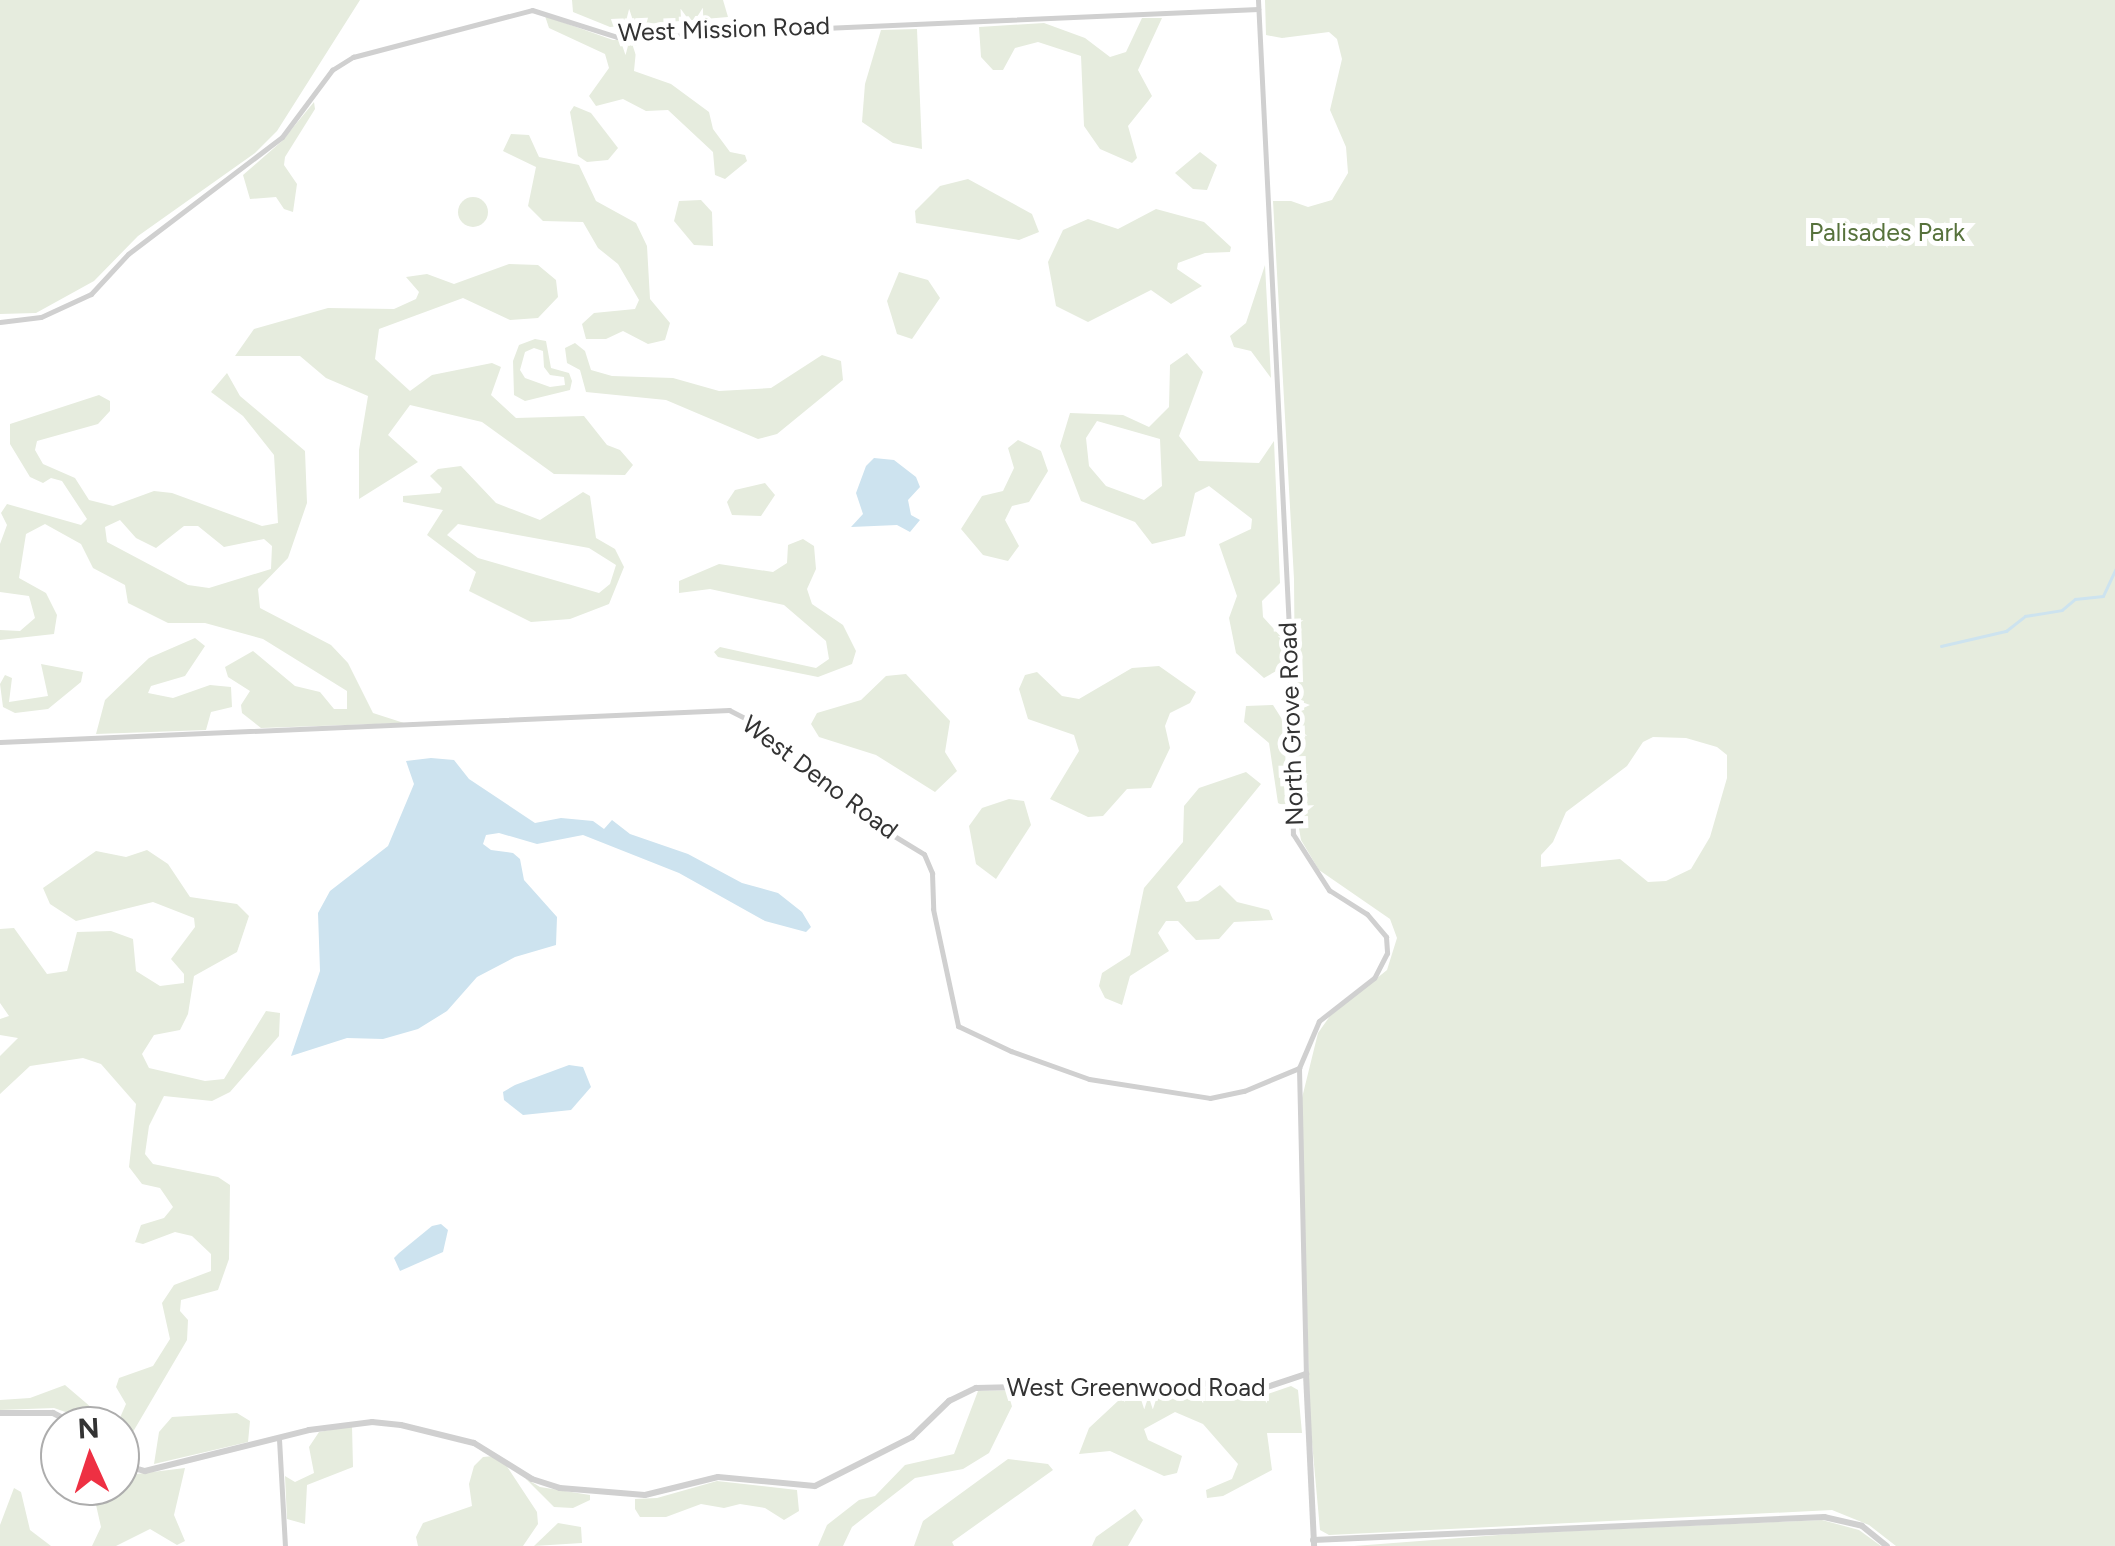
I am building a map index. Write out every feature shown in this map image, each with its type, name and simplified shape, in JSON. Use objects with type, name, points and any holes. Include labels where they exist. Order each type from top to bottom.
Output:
[{"type":"street","name":"North Grove Road","points":[[1258,0],[1289,634],[1293,834],[1322,881],[1368,914],[1386,937],[1387,953],[1374,978],[1319,1021],[1299,1068],[1306,1374]]},
{"type":"street","name":"West Mission Road","points":[[0,322],[41,318],[91,294],[128,254],[282,138],[332,70],[353,57],[532,10],[617,37],[1258,9]]},
{"type":"street","name":"West Deno Road","points":[[0,742],[729,710],[760,726],[886,831],[924,854],[932,872],[932,908],[958,1026],[1011,1052],[1089,1079],[1210,1098],[1244,1091],[1299,1068]]},
{"type":"street","name":"West Greenwood Road","points":[[140,1470],[341,1424],[400,1425],[474,1444],[532,1479],[598,1493],[663,1493],[718,1478],[815,1486],[912,1438],[949,1401],[976,1388],[1201,1383],[1258,1390],[1306,1374]]},
{"type":"street","points":[[1306,1374],[1313,1543],[1824,1517],[1862,1526],[1886,1546]]},
{"type":"street","points":[[0,1413],[40,1412]]},
{"type":"street","points":[[279,1439],[285,1546]]},
{"type":"green space","points":[[0,0],[360,0],[277,131],[255,153],[138,236],[94,281],[36,313],[0,314]]},
{"type":"green space","points":[[572,0],[723,0],[728,17],[610,27],[573,12]]},
{"type":"green space","name":"Palisades Park","points":[[1265,0],[2115,0],[2115,1546],[1896,1546],[1869,1525],[1832,1510],[1329,1535],[1320,1530],[1310,1420],[1301,1102],[1318,1033],[1330,1016],[1387,970],[1397,938],[1390,919],[1319,870],[1301,840],[1296,811],[1294,579],[1273,201],[1291,201],[1308,207],[1332,200],[1348,173],[1346,147],[1330,110],[1342,59],[1337,39],[1329,32],[1282,38],[1266,35]],"holes":[[[1653,737],[1686,738],[1717,747],[1727,755],[1727,778],[1710,837],[1691,869],[1666,881],[1648,882],[1620,859],[1541,867],[1541,855],[1553,842],[1566,812],[1627,766],[1643,742]]]},
{"type":"green space","points":[[545,16],[613,40],[637,40],[634,71],[671,84],[709,112],[713,129],[730,152],[745,155],[747,161],[725,179],[715,175],[713,152],[668,110],[646,111],[623,99],[596,106],[589,96],[609,68],[605,54],[549,28]]},
{"type":"green space","points":[[1142,18],[1162,18],[1138,70],[1152,96],[1128,126],[1137,158],[1132,163],[1100,149],[1084,126],[1081,56],[1038,42],[1015,48],[1003,70],[993,70],[981,57],[979,27],[1044,23],[1085,38],[1110,57],[1126,52]]},
{"type":"green space","points":[[917,29],[922,149],[893,143],[862,122],[865,84],[881,30]]},
{"type":"green space","points":[[314,102],[315,109],[285,157],[284,165],[297,184],[293,212],[284,209],[276,197],[250,199],[243,175],[282,141]]},
{"type":"green space","points":[[574,106],[591,113],[618,148],[608,160],[587,162],[578,156],[570,112]]},
{"type":"green space","points":[[511,134],[529,135],[539,157],[579,165],[596,201],[636,223],[647,246],[650,299],[670,323],[665,340],[648,344],[623,331],[606,339],[586,339],[582,324],[594,313],[635,309],[639,300],[618,264],[598,248],[583,222],[543,221],[528,206],[536,167],[503,151]]},
{"type":"green space","points":[[1200,152],[1217,165],[1207,190],[1193,189],[1175,173]]},
{"type":"green space","points":[[968,179],[1032,214],[1039,232],[1019,240],[916,223],[915,211],[940,186]]},
{"type":"green space","points":[[473,197],[484,201],[488,212],[484,223],[473,227],[462,223],[458,212],[462,201]]},
{"type":"green space","points":[[701,200],[712,212],[713,246],[694,245],[674,221],[679,201]]},
{"type":"green space","points":[[1156,209],[1204,222],[1231,247],[1230,252],[1205,253],[1178,263],[1177,269],[1202,286],[1171,304],[1151,290],[1088,322],[1056,306],[1048,262],[1063,230],[1088,219],[1118,229]]},
{"type":"green space","points":[[509,264],[538,265],[556,280],[558,297],[538,318],[510,320],[463,298],[379,329],[375,359],[410,391],[432,375],[492,363],[501,367],[491,395],[516,418],[584,416],[607,445],[620,450],[633,465],[625,475],[554,474],[482,422],[410,405],[388,435],[418,462],[359,499],[359,450],[368,396],[326,378],[300,356],[235,356],[254,329],[328,308],[394,309],[416,299],[419,292],[406,277],[427,274],[454,284]]},
{"type":"green space","points":[[1265,265],[1271,378],[1251,351],[1234,347],[1230,336],[1246,323]]},
{"type":"green space","points":[[899,272],[928,280],[940,298],[912,339],[897,334],[887,301]]},
{"type":"green space","points":[[535,339],[546,341],[551,368],[569,373],[570,390],[525,401],[514,395],[513,361],[519,345]],"holes":[[[534,348],[543,351],[544,367],[550,375],[564,377],[565,385],[550,387],[525,378],[520,370],[525,352]]]},
{"type":"green space","points":[[575,343],[585,351],[591,370],[612,376],[673,378],[719,391],[771,388],[822,355],[841,361],[843,380],[777,434],[758,439],[666,400],[586,392],[580,370],[567,363],[565,348]]},
{"type":"green space","points":[[1187,353],[1203,372],[1179,436],[1199,461],[1259,463],[1274,441],[1280,583],[1262,601],[1263,617],[1283,639],[1285,666],[1264,678],[1236,653],[1229,618],[1237,596],[1219,544],[1251,529],[1252,519],[1209,486],[1195,493],[1185,536],[1152,544],[1135,522],[1081,501],[1060,446],[1070,413],[1123,415],[1149,427],[1169,407],[1170,365]],"holes":[[[1097,421],[1160,439],[1162,486],[1144,500],[1106,486],[1089,466],[1086,438]]]},
{"type":"green space","points":[[227,373],[240,396],[305,451],[307,503],[288,558],[258,589],[260,608],[331,645],[348,663],[373,713],[404,723],[261,728],[242,713],[241,705],[250,691],[228,677],[225,667],[253,651],[295,686],[320,692],[334,709],[347,709],[347,691],[263,639],[205,623],[168,623],[128,603],[125,585],[93,568],[81,544],[45,524],[26,534],[19,578],[46,593],[57,615],[54,634],[0,640],[0,630],[20,631],[35,618],[29,596],[0,592],[0,544],[7,525],[1,513],[7,504],[81,525],[87,519],[62,481],[51,478],[43,483],[30,477],[10,444],[10,424],[99,395],[110,401],[110,411],[98,424],[37,441],[35,450],[43,464],[75,478],[89,500],[113,506],[154,491],[172,493],[262,526],[278,523],[274,455],[243,416],[211,392]],"holes":[[[120,520],[136,538],[156,548],[184,526],[198,526],[224,547],[264,539],[272,546],[271,569],[209,588],[188,585],[107,542],[105,527]]]},
{"type":"green space","points":[[1018,440],[1041,451],[1048,471],[1029,502],[1012,506],[1005,520],[1019,546],[1008,561],[983,555],[961,529],[982,496],[1003,491],[1014,468],[1008,448]]},
{"type":"green space","points":[[461,466],[496,503],[540,520],[583,492],[590,496],[596,538],[615,549],[624,567],[609,604],[570,619],[531,622],[469,591],[476,572],[427,535],[443,510],[403,502],[403,496],[440,493],[442,488],[430,476],[438,469]],"holes":[[[458,524],[589,548],[616,565],[610,584],[599,593],[478,558],[447,535]]]},
{"type":"green space","points":[[765,483],[775,495],[761,516],[732,515],[727,502],[735,490]]},
{"type":"green space","points":[[803,539],[814,546],[816,569],[807,589],[812,604],[843,625],[856,651],[852,664],[818,677],[718,657],[714,652],[720,647],[816,668],[829,659],[826,641],[784,605],[710,589],[679,593],[679,581],[719,564],[773,572],[787,563],[788,545]]},
{"type":"green space","points":[[195,638],[205,646],[185,676],[151,686],[148,693],[173,698],[210,685],[231,687],[232,707],[211,712],[206,730],[96,734],[105,700],[149,658]]},
{"type":"green space","points":[[41,664],[83,672],[81,682],[48,709],[15,713],[3,707],[0,684],[5,675],[12,678],[9,702],[48,696]]},
{"type":"green space","points":[[1159,666],[1196,692],[1190,703],[1170,713],[1165,726],[1170,748],[1151,788],[1127,789],[1103,816],[1088,817],[1050,799],[1079,751],[1074,735],[1028,719],[1019,689],[1025,675],[1037,672],[1062,696],[1079,699],[1132,668]]},
{"type":"green space","points":[[906,674],[950,721],[945,752],[957,771],[935,792],[876,755],[819,737],[811,724],[817,713],[861,700],[886,676]]},
{"type":"green space","points":[[1273,705],[1285,724],[1286,807],[1278,803],[1269,743],[1244,722],[1246,706]]},
{"type":"green space","points":[[1246,772],[1261,784],[1177,887],[1186,902],[1198,901],[1220,885],[1237,902],[1269,910],[1273,920],[1234,922],[1219,939],[1196,940],[1178,921],[1166,921],[1158,933],[1169,951],[1130,976],[1122,1005],[1105,998],[1099,986],[1102,973],[1130,955],[1144,888],[1183,842],[1184,806],[1199,788]]},
{"type":"green space","points":[[1009,799],[1024,801],[1031,825],[996,879],[976,864],[969,826],[982,808]]},
{"type":"green space","points":[[147,850],[168,864],[190,897],[237,904],[249,916],[237,952],[194,976],[188,1014],[180,1030],[154,1035],[142,1054],[149,1068],[205,1081],[224,1079],[266,1011],[280,1013],[279,1036],[230,1092],[212,1101],[164,1096],[149,1126],[145,1154],[153,1164],[218,1177],[230,1185],[229,1259],[218,1290],[181,1300],[180,1311],[188,1320],[187,1340],[140,1420],[140,1406],[125,1406],[116,1387],[119,1378],[153,1366],[170,1339],[162,1303],[174,1285],[211,1271],[211,1254],[192,1236],[175,1232],[143,1244],[135,1242],[141,1225],[164,1218],[173,1207],[160,1188],[142,1184],[129,1167],[136,1104],[101,1064],[83,1058],[30,1066],[0,1094],[0,1056],[18,1038],[0,1035],[0,1019],[9,1016],[0,1003],[0,929],[14,928],[47,974],[67,971],[77,932],[111,931],[133,939],[136,971],[160,986],[184,983],[184,974],[171,959],[195,927],[194,918],[153,902],[76,921],[50,904],[43,888],[96,851],[126,857]]},
{"type":"green space","points":[[65,1385],[90,1406],[0,1410],[0,1400],[30,1398]]},
{"type":"green space","points":[[1291,1386],[1298,1390],[1302,1433],[1267,1433],[1272,1470],[1223,1496],[1207,1498],[1206,1490],[1232,1479],[1238,1464],[1203,1424],[1175,1412],[1144,1429],[1148,1440],[1182,1456],[1177,1473],[1164,1476],[1110,1451],[1079,1454],[1089,1428],[1133,1387],[1206,1388],[1235,1397],[1262,1396]]},
{"type":"green space","points":[[1020,1390],[989,1453],[963,1469],[915,1478],[852,1527],[843,1546],[818,1546],[827,1525],[859,1500],[875,1496],[905,1465],[954,1454],[978,1391]]},
{"type":"green space","points":[[237,1413],[250,1421],[248,1442],[154,1464],[159,1432],[172,1417]]},
{"type":"green space","points":[[352,1426],[353,1467],[307,1485],[305,1524],[287,1519],[285,1476],[295,1482],[314,1473],[309,1447],[319,1432]]},
{"type":"green space","points":[[494,1456],[504,1462],[537,1512],[538,1524],[523,1546],[418,1546],[416,1537],[423,1523],[472,1506],[469,1484],[474,1466],[483,1457]]},
{"type":"green space","points":[[1008,1459],[1048,1464],[1053,1470],[952,1542],[954,1546],[914,1546],[923,1521]]},
{"type":"green space","points":[[185,1468],[174,1515],[185,1541],[177,1545],[150,1529],[116,1546],[92,1546],[101,1527],[96,1506],[140,1506],[140,1474]]},
{"type":"green space","points":[[525,1478],[540,1487],[590,1495],[590,1500],[573,1508],[554,1507]]},
{"type":"green space","points":[[717,1481],[797,1490],[799,1511],[784,1520],[765,1508],[740,1504],[724,1508],[701,1504],[666,1517],[640,1517],[635,1509],[635,1499],[657,1498]]},
{"type":"green space","points":[[14,1488],[21,1492],[30,1530],[51,1546],[0,1546],[0,1525]]},
{"type":"green space","points":[[1135,1509],[1143,1520],[1128,1546],[1092,1546],[1096,1537]]},
{"type":"green space","points":[[1822,1520],[1859,1530],[1881,1546],[1354,1546],[1525,1533]]},
{"type":"green space","points":[[558,1523],[581,1527],[582,1543],[534,1546]]},
{"type":"water","points":[[874,458],[894,460],[916,477],[920,487],[908,500],[911,515],[920,520],[910,532],[897,525],[851,527],[863,514],[856,493],[866,466]]},
{"type":"water","points":[[454,760],[469,779],[535,823],[561,818],[593,821],[604,829],[612,820],[630,834],[688,854],[742,883],[778,893],[802,912],[811,927],[806,932],[765,921],[679,873],[583,835],[537,844],[499,833],[486,835],[483,844],[491,850],[513,853],[520,859],[524,880],[557,917],[556,945],[515,957],[477,977],[447,1011],[418,1029],[383,1039],[347,1038],[291,1056],[320,971],[318,913],[330,891],[388,846],[414,784],[406,761]]},
{"type":"water","points":[[569,1065],[583,1067],[591,1087],[571,1110],[523,1115],[504,1100],[503,1092],[515,1085]]},
{"type":"water","points":[[441,1224],[448,1230],[443,1252],[400,1271],[394,1258],[432,1226]]},
{"type":"waterway","points":[[1941,646],[2006,631],[2025,616],[2062,610],[2075,599],[2103,596],[2115,570]]}]
